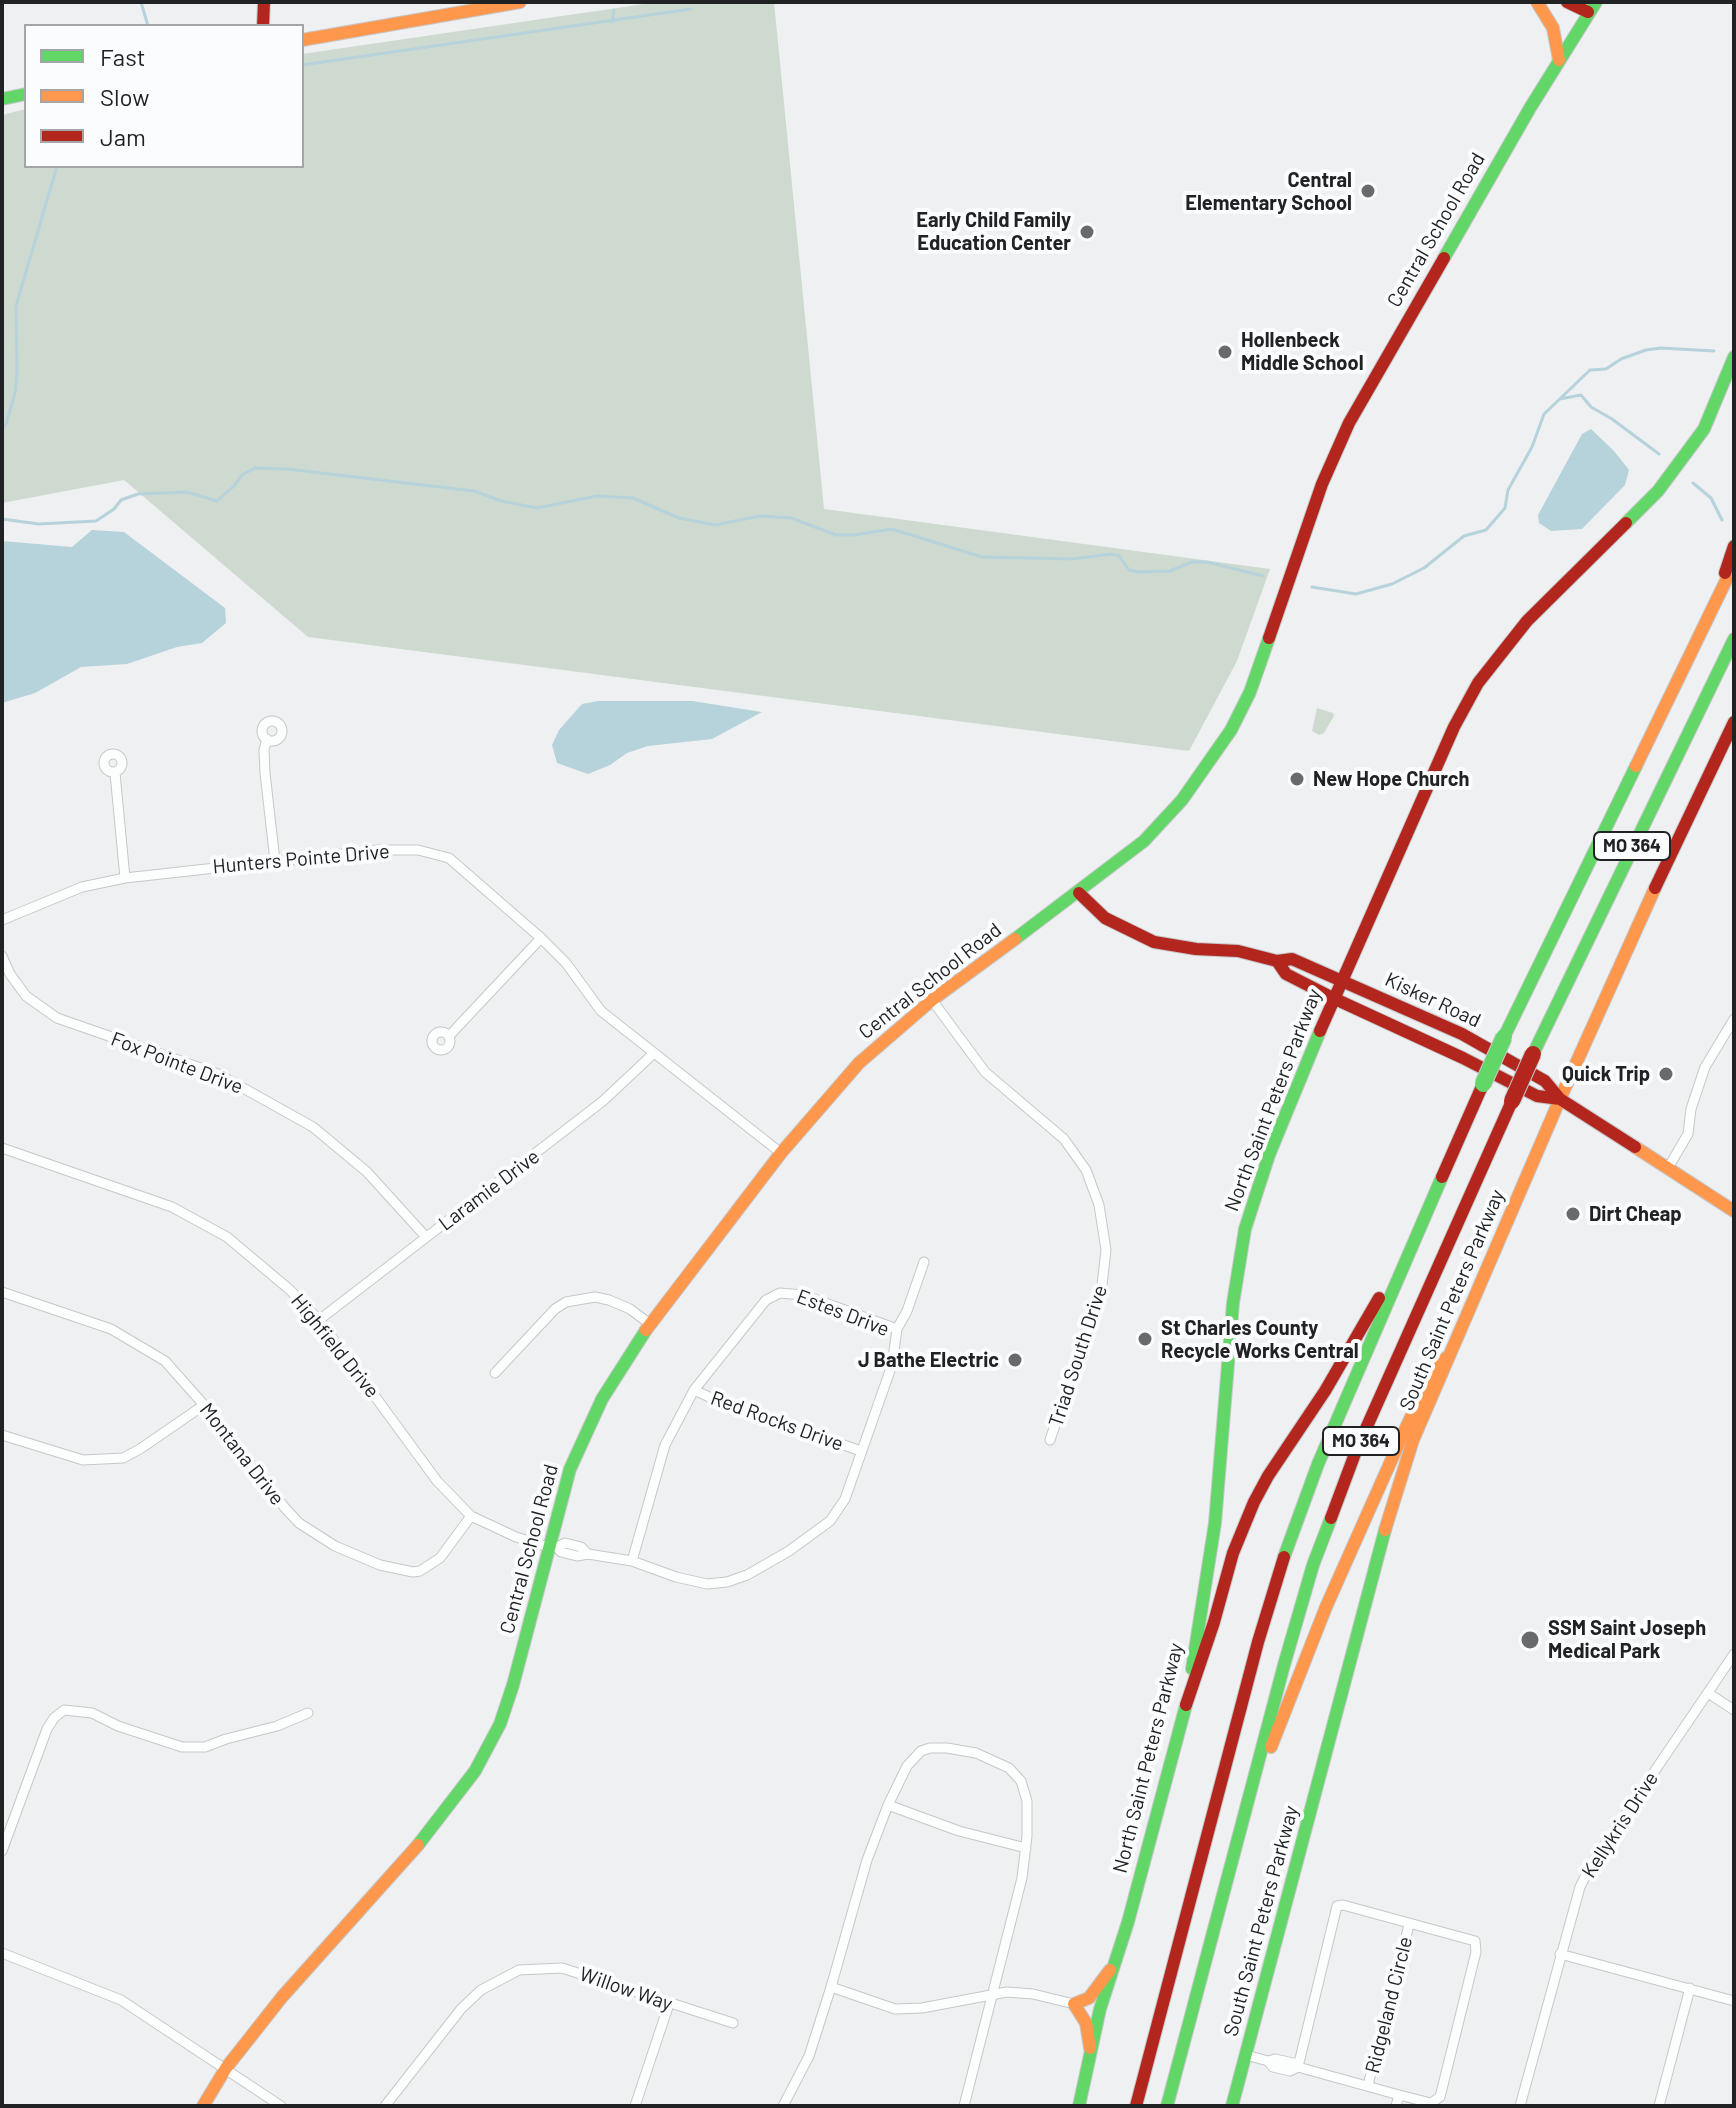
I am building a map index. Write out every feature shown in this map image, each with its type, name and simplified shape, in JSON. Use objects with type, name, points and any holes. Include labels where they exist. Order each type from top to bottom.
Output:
[{"type":"main road","points":[[263,24],[264,2]]},
{"type":"main road","points":[[304,40],[520,2]]},
{"type":"main road","points":[[1537,2],[1553,28],[1559,60]]},
{"type":"main road","points":[[1567,2],[1592,7]]},
{"type":"main road","name":"Central School Road","points":[[203,2106],[226,2068],[282,1997],[423,1839],[470,1780],[500,1724],[513,1685],[552,1547],[563,1492],[602,1399],[650,1324],[781,1153],[859,1063],[932,1000],[1079,893],[1154,830],[1191,789],[1231,730],[1269,643],[1334,454],[1430,280],[1592,7]]},
{"type":"main road","points":[[2,99],[24,94]]},
{"type":"main road","name":"North Saint Peters Parkway","points":[[1079,2106],[1111,1967],[1128,1922],[1186,1705],[1210,1565],[1233,1303],[1245,1229],[1269,1155],[1333,998],[1454,727],[1478,683],[1527,621],[1658,491],[1679,465],[1704,429],[1734,357]]},
{"type":"main road","points":[[1715,601],[1734,546]]},
{"type":"main road","name":"MO 364","points":[[1136,2106],[1281,1565],[1318,1464],[1415,1235],[1504,1037],[1734,564]]},
{"type":"main road","name":"MO 364","points":[[1167,2106],[1301,1603],[1327,1526],[1356,1451],[1533,1054],[1734,639]]},
{"type":"main road","name":"South Saint Peters Parkway","points":[[1232,2106],[1390,1511],[1413,1440],[1560,1099],[1693,804],[1734,722]]},
{"type":"main road","name":"Kisker Road","points":[[1079,893],[1105,918],[1154,942],[1193,949],[1238,951],[1277,961],[1292,959],[1462,1034],[1545,1081],[1560,1099],[1734,1211]]},
{"type":"main road","name":"Kisker Road","points":[[1277,961],[1286,974],[1333,998],[1537,1096],[1560,1099]]},
{"type":"main road","points":[[1186,1705],[1233,1553],[1254,1502],[1331,1381],[1415,1235]]},
{"type":"main road","points":[[1249,1796],[1289,1706],[1326,1607],[1403,1434],[1427,1383],[1446,1358]]},
{"type":"main road","points":[[1091,2052],[1086,2023],[1074,2004],[1089,1998],[1111,1967]]},
{"type":"street","points":[[267,739],[265,773],[275,861]]},
{"type":"street","points":[[115,773],[125,878]]},
{"type":"street","name":"Hunters Pointe Drive","points":[[2,920],[82,887],[125,878],[378,850],[418,850],[449,858],[566,963],[601,1011],[781,1153]]},
{"type":"street","points":[[449,1036],[541,938]]},
{"type":"street","name":"Fox Pointe Drive","points":[[2,956],[10,974],[26,996],[57,1018],[218,1074],[313,1127],[376,1180],[426,1237]]},
{"type":"street","name":"Triad South Drive","points":[[932,1000],[985,1072],[1064,1139],[1086,1170],[1099,1205],[1106,1250],[1104,1277],[1050,1440]]},
{"type":"street","points":[[1668,1168],[1688,1134],[1691,1109],[1705,1067],[1734,1019]]},
{"type":"street","name":"Laramie Drive","points":[[319,1320],[603,1101],[653,1054]]},
{"type":"street","name":"Highfield Drive","points":[[2,1148],[172,1207],[235,1243],[290,1290],[319,1320],[437,1481],[471,1516],[516,1537],[552,1547]]},
{"type":"street","points":[[897,1329],[907,1311],[924,1262]]},
{"type":"street","name":"Montana Drive","points":[[2,1292],[111,1329],[165,1361],[285,1508],[299,1523],[335,1546],[380,1565],[413,1572],[428,1568],[440,1558],[471,1516]]},
{"type":"street","name":"Estes Drive","points":[[552,1547],[577,1556],[588,1554],[632,1561],[707,1584],[727,1582],[747,1575],[811,1537],[830,1521],[845,1499],[892,1365],[897,1329],[803,1295],[780,1293],[766,1300],[694,1390],[665,1445],[632,1561]]},
{"type":"street","points":[[495,1373],[555,1309],[566,1302],[595,1297],[609,1300],[630,1309],[650,1324]]},
{"type":"street","name":"Red Rocks Drive","points":[[694,1390],[861,1451]]},
{"type":"street","points":[[2,1435],[83,1460],[123,1458],[204,1405]]},
{"type":"street","name":"Kellykris Drive","points":[[1520,2106],[1580,1887],[1591,1865],[1734,1654]]},
{"type":"street","points":[[1708,1693],[1734,1710]]},
{"type":"street","points":[[2,1851],[47,1729],[64,1710],[92,1713],[118,1726],[182,1747],[205,1747],[277,1726],[308,1713]]},
{"type":"street","points":[[787,2105],[809,2056],[867,1860],[888,1805],[907,1766],[921,1751],[947,1748],[976,1753],[1009,1768],[1021,1781],[1027,1801],[1022,1878],[964,2106]]},
{"type":"street","points":[[888,1805],[959,1831],[1026,1848]]},
{"type":"street","name":"Ridgeland Circle","points":[[1298,2067],[1337,1906],[1343,1905],[1475,1941],[1440,2097],[1431,2103],[1399,2095]]},
{"type":"street","name":"Ridgeland Circle","points":[[1368,2085],[1409,1925]]},
{"type":"street","points":[[2,1953],[121,2000],[281,2106]]},
{"type":"street","points":[[1560,1954],[1734,2001]]},
{"type":"street","name":"Willow Way","points":[[385,2106],[461,2009],[481,1990],[519,1970],[562,1968],[733,2023]]},
{"type":"street","points":[[831,1987],[895,2009],[922,2008],[994,1994],[1033,1994],[1074,2004]]},
{"type":"street","points":[[1659,2106],[1690,1988]]},
{"type":"street","points":[[635,2106],[669,2004]]},
{"type":"street","points":[[1246,2055],[1293,2063],[1399,2095],[1396,2106]]},
{"type":"shaded area","points":[[658,2],[774,2],[824,509],[1270,569],[1237,661],[1189,751],[308,637],[124,480],[2,503],[2,115],[24,110],[24,168],[304,168],[304,54]]},
{"type":"shaded area","points":[[1317,708],[1334,716],[1324,733],[1319,735],[1312,731]]},
{"type":"water","points":[[1591,429],[1629,470],[1625,485],[1582,529],[1551,531],[1539,523],[1538,515],[1582,434]]},
{"type":"water","points":[[92,530],[124,532],[225,608],[226,623],[202,643],[177,647],[127,664],[81,667],[35,693],[2,703],[2,541],[72,547]]},
{"type":"water","points":[[598,701],[692,701],[762,712],[712,739],[648,746],[627,753],[610,765],[588,774],[557,763],[552,745],[559,730],[582,704]]},
{"type":"waterway","points":[[141,2],[147,24]]},
{"type":"waterway","points":[[304,65],[691,9]]},
{"type":"waterway","points":[[612,22],[614,10]]},
{"type":"waterway","points":[[2,430],[15,393],[16,306],[56,168]]},
{"type":"waterway","points":[[1312,587],[1356,594],[1392,584],[1424,568],[1464,536],[1486,530],[1505,508],[1508,490],[1532,447],[1544,414],[1590,370],[1606,369],[1621,359],[1646,350],[1714,351]]},
{"type":"waterway","points":[[1560,399],[1581,395],[1591,407],[1659,454]]},
{"type":"waterway","points":[[2,519],[39,524],[96,521],[121,500],[138,494],[187,492],[217,501],[242,475],[255,468],[287,469],[474,491],[501,501],[537,508],[597,496],[633,498],[679,518],[715,525],[760,516],[791,518],[836,535],[892,529],[982,557],[1073,559],[1111,554],[1119,556],[1129,570],[1139,572],[1170,571],[1192,562],[1207,562],[1263,576]]},
{"type":"waterway","points":[[1693,483],[1711,498],[1722,520]]},
{"type":"traffic: fast","points":[[1444,258],[1530,108],[1596,2]]},
{"type":"traffic: fast","points":[[2,99],[24,94]]},
{"type":"traffic: fast","points":[[1626,523],[1658,491],[1704,429],[1734,357]]},
{"type":"traffic: fast","points":[[1015,939],[1144,841],[1182,800],[1231,730],[1250,692],[1269,638]]},
{"type":"traffic: fast","points":[[1533,1054],[1734,639]]},
{"type":"traffic: fast","points":[[1504,1037],[1636,766]]},
{"type":"traffic: fast","points":[[1192,1669],[1215,1523],[1233,1303],[1245,1229],[1269,1155],[1320,1031]]},
{"type":"traffic: fast","points":[[1483,1084],[1504,1037]]},
{"type":"traffic: fast","points":[[1284,1557],[1318,1464],[1442,1177]]},
{"type":"traffic: fast","points":[[418,1845],[475,1771],[500,1724],[570,1469],[602,1399],[646,1330]]},
{"type":"traffic: fast","points":[[1167,2106],[1284,1665],[1313,1565],[1331,1518]]},
{"type":"traffic: fast","points":[[1232,2106],[1385,1530]]},
{"type":"traffic: fast","points":[[1079,2106],[1100,2009],[1128,1922],[1186,1705]]},
{"type":"traffic: slow","points":[[304,40],[520,2]]},
{"type":"traffic: slow","points":[[1537,2],[1553,28],[1559,60]]},
{"type":"traffic: slow","points":[[1636,766],[1734,564]]},
{"type":"traffic: slow","points":[[1385,1530],[1413,1440],[1655,888]]},
{"type":"traffic: slow","points":[[646,1330],[781,1153],[859,1063],[932,1000],[1015,939]]},
{"type":"traffic: slow","points":[[1635,1147],[1734,1211]]},
{"type":"traffic: slow","points":[[1271,1747],[1326,1607],[1403,1434],[1427,1383],[1446,1358]]},
{"type":"traffic: slow","points":[[203,2106],[226,2068],[282,1997],[418,1845]]},
{"type":"traffic: slow","points":[[1090,2048],[1086,2023],[1074,2004],[1089,1998],[1110,1970]]},
{"type":"traffic: jam","points":[[263,24],[264,2]]},
{"type":"traffic: jam","points":[[1567,2],[1588,12]]},
{"type":"traffic: jam","points":[[1269,638],[1322,484],[1349,423],[1444,258]]},
{"type":"traffic: jam","points":[[1320,1031],[1454,727],[1478,683],[1527,621],[1626,523]]},
{"type":"traffic: jam","points":[[1725,573],[1734,546]]},
{"type":"traffic: jam","points":[[1655,888],[1734,722]]},
{"type":"traffic: jam","points":[[1079,893],[1105,918],[1154,942],[1196,949],[1238,951],[1277,961],[1292,959],[1462,1034],[1545,1081],[1560,1099],[1635,1147]]},
{"type":"traffic: jam","points":[[1277,961],[1286,974],[1333,998],[1537,1096],[1560,1099]]},
{"type":"traffic: jam","points":[[1512,1101],[1533,1054]]},
{"type":"traffic: jam","points":[[1442,1177],[1483,1084]]},
{"type":"traffic: jam","points":[[1331,1518],[1356,1451],[1512,1101]]},
{"type":"traffic: jam","points":[[1186,1705],[1233,1553],[1254,1502],[1325,1391],[1379,1298]]},
{"type":"traffic: jam","points":[[1136,2106],[1258,1642],[1284,1557]]},
{"type":"place","name":"Central Elementary School","points":[[1368,191]]},
{"type":"place","name":"Early Child Family Education Center","points":[[1087,232]]},
{"type":"place","name":"Hollenbeck Middle School","points":[[1225,352]]},
{"type":"place","name":"New Hope Church","points":[[1297,779]]},
{"type":"place","name":"Quick Trip","points":[[1666,1074]]},
{"type":"place","name":"Dirt Cheap","points":[[1573,1214]]},
{"type":"place","name":"St Charles County Recycle Works Central","points":[[1145,1339]]},
{"type":"place","name":"J Bathe Electric","points":[[1015,1360]]},
{"type":"place","name":"SSM Saint Joseph Medical Park","points":[[1530,1640]]}]
